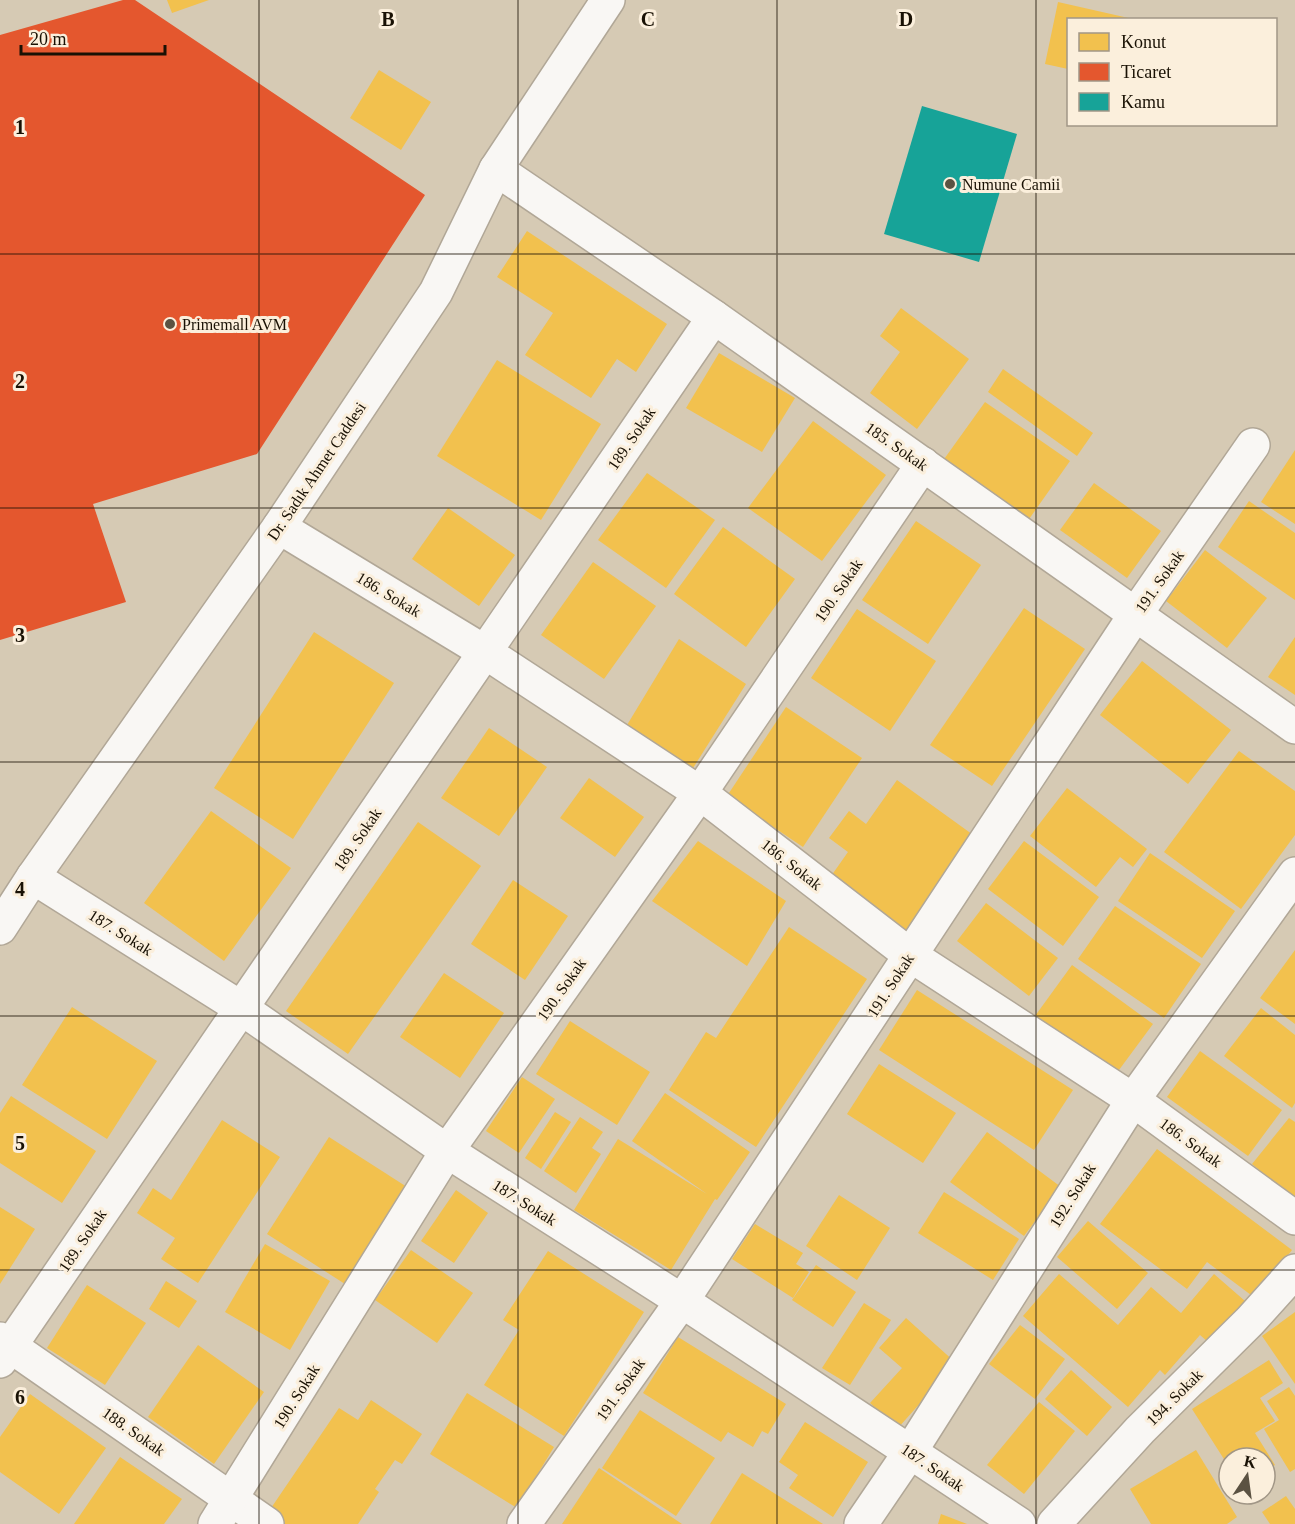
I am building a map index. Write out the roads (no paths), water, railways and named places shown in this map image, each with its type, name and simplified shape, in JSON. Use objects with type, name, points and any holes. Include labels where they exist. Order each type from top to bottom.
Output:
[{"type":"street","name":"Dr. Sadık Ahmet Caddesi","points":[[0,928],[33,877],[279,527],[436,292],[496,169],[608,0]]},
{"type":"street","name":"185. Sokak","points":[[496,169],[714,317],[1295,728]]},
{"type":"street","name":"189. Sokak","points":[[3,1348],[241,1008],[714,317]]},
{"type":"street","name":"191. Sokak","points":[[524,1524],[682,1301],[1136,615],[1253,445]]},
{"type":"street","name":"190. Sokak","points":[[223,1512],[447,1152],[700,793],[923,464]]},
{"type":"street","name":"186. Sokak","points":[[279,527],[485,652],[700,793],[910,955],[1132,1100],[1295,1218]]},
{"type":"street","name":"192. Sokak","points":[[861,1524],[910,1452],[1132,1100],[1295,874]]},
{"type":"street","name":"187. Sokak","points":[[33,877],[241,1008],[447,1152],[682,1301],[1019,1524]]},
{"type":"street","name":"194. Sokak","points":[[1054,1524],[1140,1430],[1250,1321],[1295,1271]]},
{"type":"street","name":"188. Sokak","points":[[3,1348],[223,1512],[267,1524]]},
{"type":"place","name":"Numune Camii","points":[[950,184]]},
{"type":"place","name":"Primemall AVM","points":[[170,324]]}]
